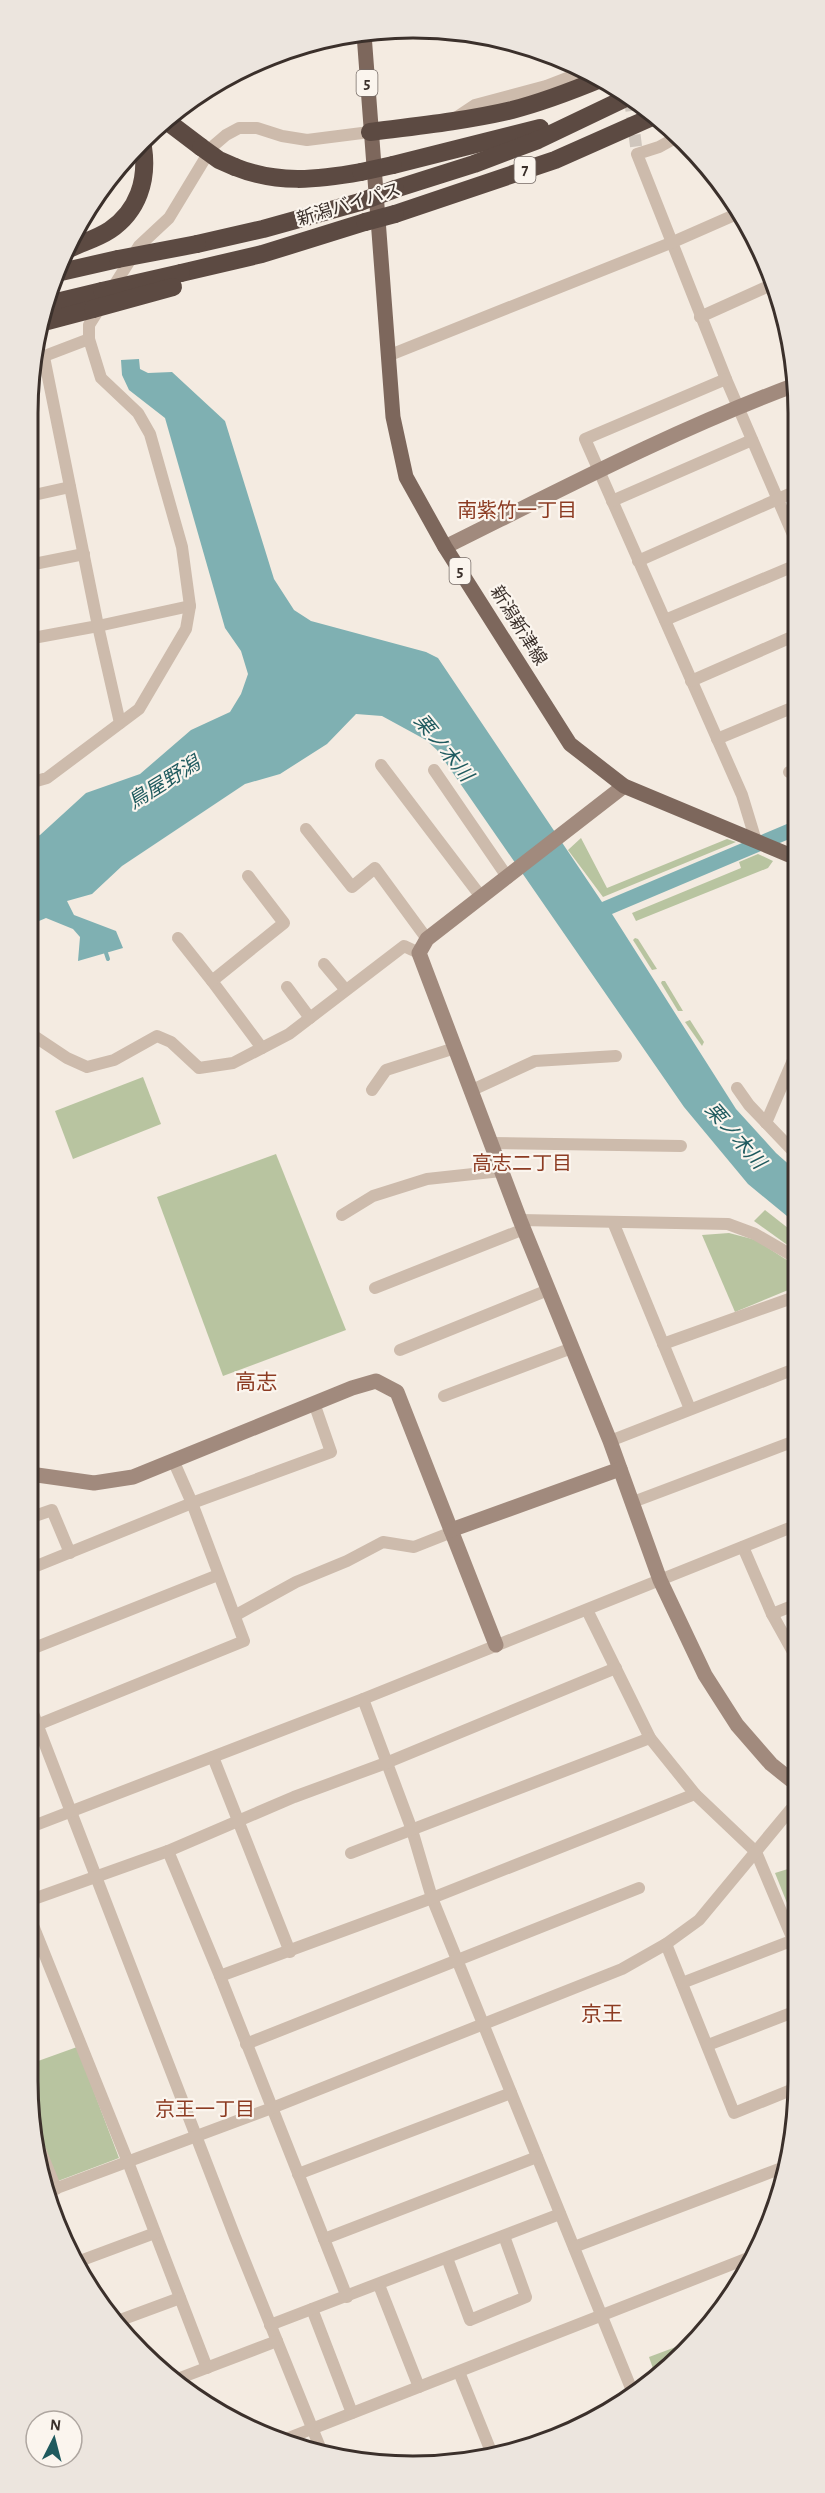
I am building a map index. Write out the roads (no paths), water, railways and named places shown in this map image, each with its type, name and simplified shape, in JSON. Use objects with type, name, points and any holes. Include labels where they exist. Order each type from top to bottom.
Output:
[{"type":"highway","points":[[370,132],[513,110],[591,83]]},
{"type":"highway","name":"新潟バイパス","points":[[65,271],[263,229],[360,202],[538,140],[620,101]]},
{"type":"highway","name":"7","points":[[172,125],[219,160],[255,175],[287,180],[361,172],[586,117]]},
{"type":"highway","name":"新潟バイパス","points":[[177,280],[395,214],[555,160],[646,120]]},
{"type":"highway","points":[[77,245],[110,230],[132,208],[144,180],[143,151]]},
{"type":"highway","points":[[54,303],[102,291],[177,280]]},
{"type":"highway","points":[[49,321],[93,309],[177,280]]},
{"type":"main road","name":"新潟新津線","points":[[364,41],[393,417],[406,477],[445,547],[570,744],[624,786],[788,854]]},
{"type":"street","points":[[451,121],[475,105],[546,86],[575,75]]},
{"type":"street","points":[[38,781],[47,778],[139,709],[186,629],[190,606],[182,547],[150,434],[138,413],[101,378],[89,339],[89,325],[139,246],[169,218],[212,147],[226,135],[239,128],[257,128],[282,136],[307,140],[370,132]]},
{"type":"street","points":[[671,141],[637,154],[673,242],[700,317],[788,524]]},
{"type":"street","points":[[390,355],[673,242],[732,216]]},
{"type":"street","points":[[700,317],[766,287]]},
{"type":"street","points":[[42,357],[89,339]]},
{"type":"street","points":[[41,366],[70,487],[120,723]]},
{"type":"street","points":[[726,379],[585,439],[742,795],[756,841]]},
{"type":"street","points":[[445,547],[599,471],[737,407],[787,388]]},
{"type":"street","points":[[612,501],[752,440]]},
{"type":"street","points":[[38,494],[70,487]]},
{"type":"street","points":[[638,561],[788,494]]},
{"type":"street","points":[[38,563],[84,554]]},
{"type":"street","points":[[665,620],[788,569]]},
{"type":"street","points":[[38,637],[190,606]]},
{"type":"street","points":[[691,681],[788,639]]},
{"type":"street","points":[[717,739],[788,709]]},
{"type":"street","points":[[381,765],[482,898]]},
{"type":"street","points":[[434,770],[511,876]]},
{"type":"street","points":[[419,952],[427,939],[624,786]]},
{"type":"street","points":[[306,829],[352,887],[375,868],[427,939]]},
{"type":"street","points":[[212,981],[284,922],[248,876]]},
{"type":"street","points":[[178,938],[262,1048]]},
{"type":"street","points":[[38,1038],[67,1058],[87,1067],[114,1060],[157,1036],[171,1042],[199,1068],[233,1063],[289,1034],[404,946],[419,952],[522,1225],[610,1441],[660,1580],[705,1675],[737,1725],[771,1764],[788,1778]]},
{"type":"street","points":[[324,964],[345,989]]},
{"type":"street","points":[[287,987],[310,1018]]},
{"type":"street","points":[[372,1090],[386,1070],[455,1048]]},
{"type":"street","points":[[470,1091],[535,1061],[616,1056]]},
{"type":"street","points":[[766,1123],[788,1072]]},
{"type":"street","points":[[737,1088],[788,1146]]},
{"type":"street","points":[[490,1143],[681,1146]]},
{"type":"street","points":[[342,1215],[373,1196],[427,1179],[501,1171]]},
{"type":"street","points":[[613,1222],[690,1409]]},
{"type":"street","points":[[375,1288],[522,1225],[613,1222],[728,1224],[755,1234],[788,1253]]},
{"type":"street","points":[[400,1350],[549,1290]]},
{"type":"street","points":[[663,1344],[788,1299]]},
{"type":"street","points":[[444,1396],[572,1348]]},
{"type":"street","points":[[610,1441],[788,1372]]},
{"type":"street","points":[[38,1475],[94,1483],[133,1477],[314,1403],[376,1381],[397,1392],[496,1645]]},
{"type":"street","points":[[38,1565],[192,1503],[331,1452],[314,1403]]},
{"type":"street","points":[[633,1502],[788,1444]]},
{"type":"street","points":[[38,1725],[244,1641],[236,1615],[173,1460]]},
{"type":"street","points":[[236,1615],[296,1582],[347,1561],[383,1542],[414,1547],[451,1531],[620,1469]]},
{"type":"street","points":[[38,1515],[52,1510],[70,1552]]},
{"type":"street","points":[[38,1824],[363,1699],[788,1529]]},
{"type":"street","points":[[743,1547],[772,1614],[788,1643]]},
{"type":"street","points":[[38,1646],[218,1575]]},
{"type":"street","points":[[772,1614],[788,1608]]},
{"type":"street","points":[[587,1610],[650,1738],[695,1794],[756,1852],[788,1928]]},
{"type":"street","points":[[38,1896],[168,1851],[616,1668]]},
{"type":"street","points":[[363,1699],[412,1830],[432,1898],[630,2386]]},
{"type":"street","points":[[38,1728],[93,1876],[318,2444]]},
{"type":"street","points":[[351,1853],[650,1738]]},
{"type":"street","points":[[213,1757],[290,1952]]},
{"type":"street","points":[[220,1976],[432,1898],[695,1794]]},
{"type":"street","points":[[53,2189],[484,2026],[622,1969],[666,1944],[699,1920],[788,1813]]},
{"type":"street","points":[[168,1851],[347,2297]]},
{"type":"street","points":[[246,2044],[639,1888]]},
{"type":"street","points":[[38,1938],[128,2162],[207,2368]]},
{"type":"street","points":[[682,1983],[788,1942]]},
{"type":"street","points":[[666,1944],[734,2113],[788,2091]]},
{"type":"street","points":[[708,2045],[788,2014]]},
{"type":"street","points":[[298,2174],[511,2093]]},
{"type":"street","points":[[324,2239],[537,2157]]},
{"type":"street","points":[[574,2247],[777,2170]]},
{"type":"street","points":[[270,2325],[560,2214]]},
{"type":"street","points":[[83,2260],[155,2233]]},
{"type":"street","points":[[447,2258],[470,2320],[526,2297],[504,2236]]},
{"type":"street","points":[[293,2436],[741,2261]]},
{"type":"street","points":[[379,2285],[419,2387]]},
{"type":"street","points":[[123,2319],[180,2298]]},
{"type":"street","points":[[312,2309],[352,2413]]},
{"type":"street","points":[[183,2377],[277,2341]]},
{"type":"street","points":[[459,2372],[489,2447]]},
{"type":"water","points":[[139,359],[140,369],[148,373],[172,372],[225,421],[274,579],[294,610],[311,621],[426,652],[438,658],[602,902],[788,824],[788,840],[612,914],[736,1109],[788,1164],[788,1217],[748,1184],[684,1107],[437,750],[426,740],[382,716],[356,714],[327,744],[280,774],[245,784],[122,866],[92,894],[67,901],[74,915],[116,931],[123,948],[78,961],[80,937],[73,929],[46,918],[38,921],[38,836],[86,793],[140,774],[191,730],[230,712],[241,694],[248,674],[241,651],[225,628],[165,418],[129,390],[122,375],[121,360]]},
{"type":"waterway","points":[[106,953],[108,959]]},
{"type":"tunnel","points":[[631,108],[637,154]]},
{"type":"district","name":"南紫竹一丁目","points":[[517,511]]},
{"type":"district","name":"高志二丁目","points":[[522,1164]]},
{"type":"district","name":"高志","points":[[256,1382]]},
{"type":"district","name":"京王","points":[[602,2014]]},
{"type":"district","name":"京王一丁目","points":[[205,2110]]},
{"type":"water label","name":"栗ノ木川","points":[[443,748]]},
{"type":"water label","name":"鳥屋野潟","points":[[164,783]]},
{"type":"water label","name":"栗ノ木川","points":[[735,1136]]}]
